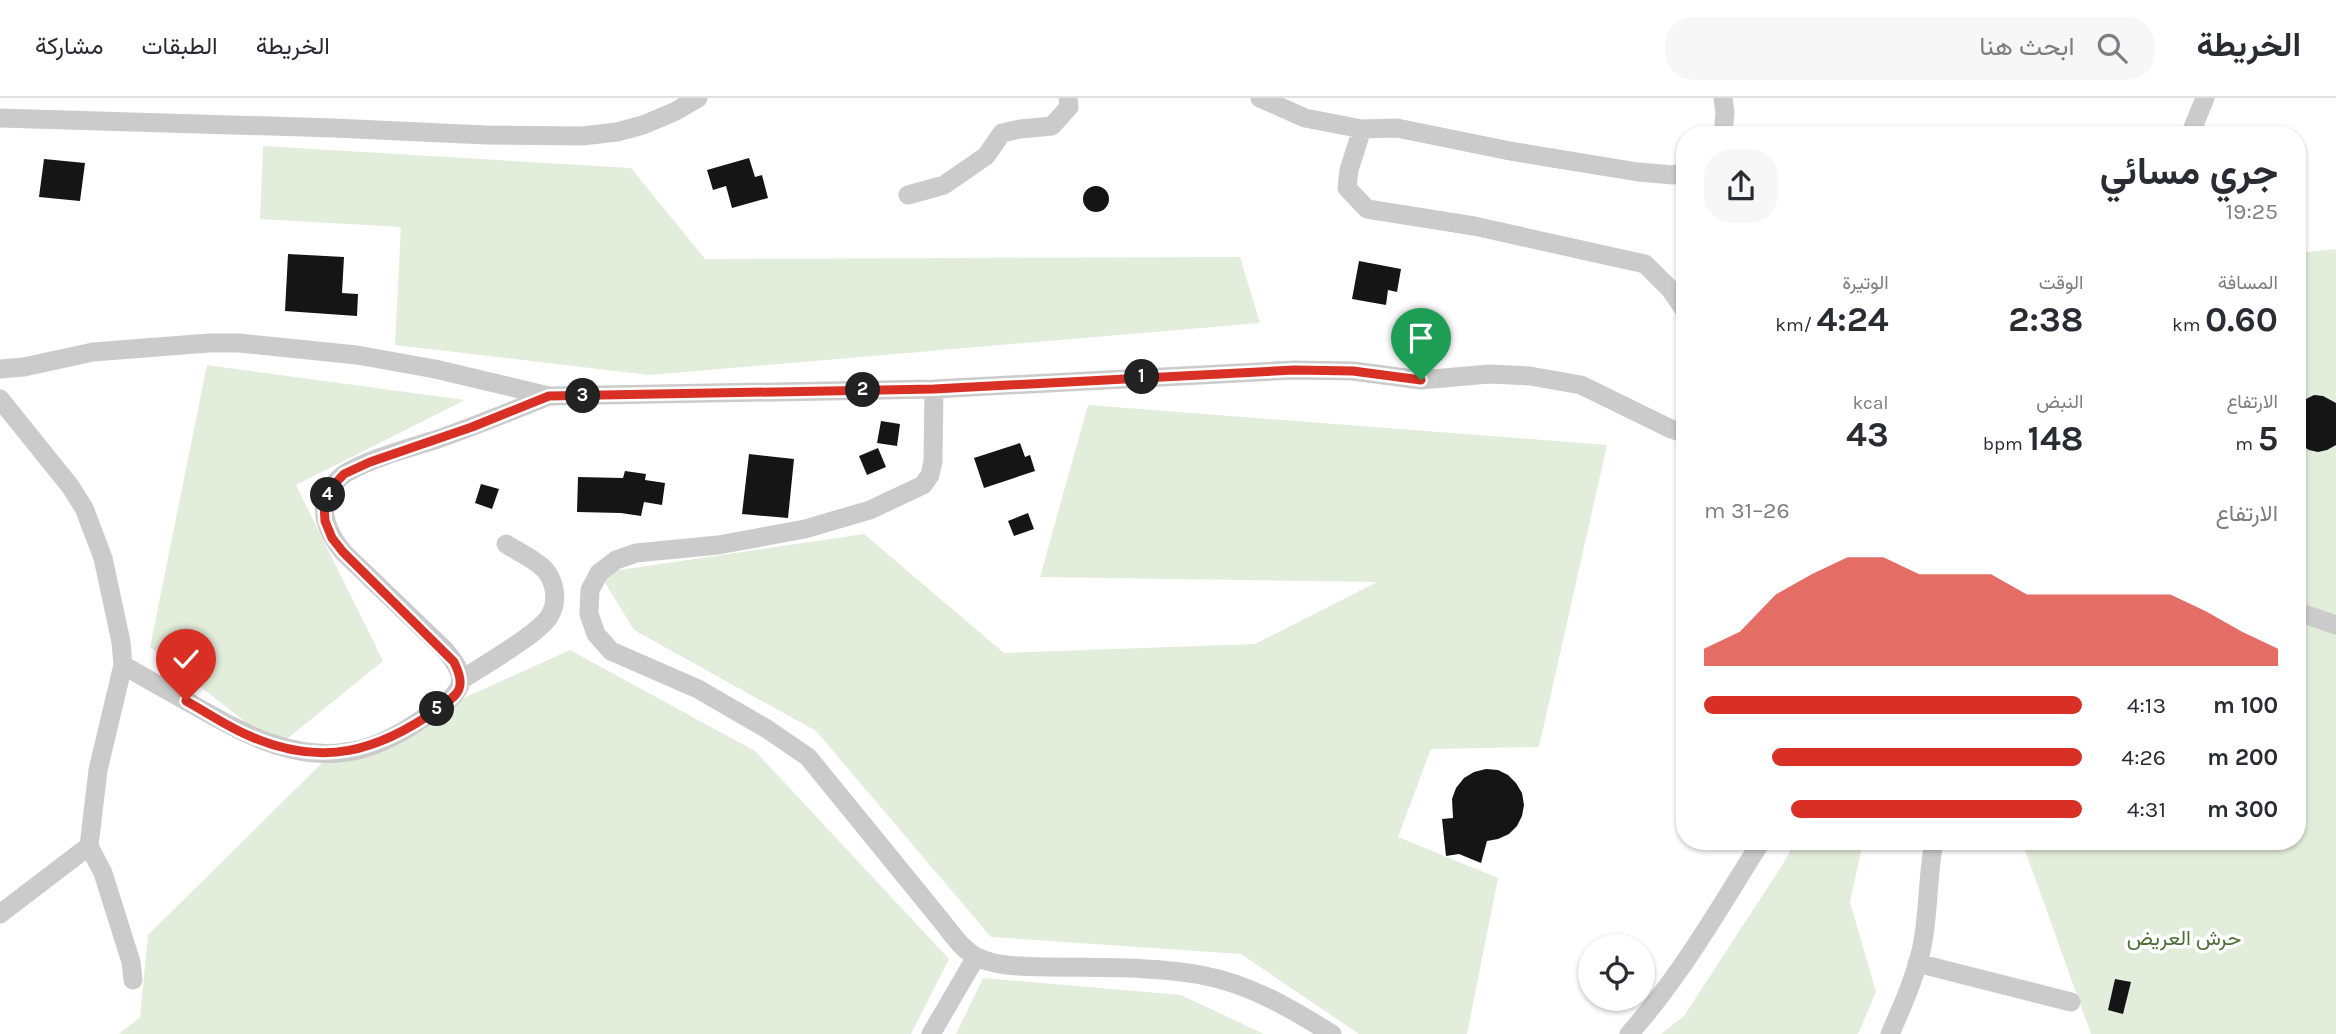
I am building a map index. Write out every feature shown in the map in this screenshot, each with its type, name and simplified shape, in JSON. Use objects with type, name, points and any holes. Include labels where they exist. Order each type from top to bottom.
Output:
[{"type":"street","points":[[0,118],[582,136],[617,132],[643,125],[674,113],[698,98]]},
{"type":"street","points":[[908,195],[944,185],[986,156],[1002,133],[1052,126],[1069,107],[1068,98]]},
{"type":"street","points":[[1260,98],[1305,118],[1362,129],[1397,128],[1510,151],[1638,172],[1676,174]]},
{"type":"street","points":[[1723,98],[1724,126]]},
{"type":"street","points":[[2194,126],[2205,98]]},
{"type":"street","points":[[1362,129],[1349,170],[1347,188],[1367,209],[1474,226],[1645,264],[1676,298]]},
{"type":"street","points":[[0,369],[24,367],[93,352],[180,344],[239,343],[357,355],[435,369],[549,396],[934,389],[1294,370],[1353,371],[1421,380],[1489,373],[1530,376],[1581,385],[1676,430]]},
{"type":"street","points":[[934,389],[933,461],[930,475],[923,485],[870,510],[805,529],[718,545],[636,553],[616,561],[599,573],[590,590],[589,614],[596,634],[611,651],[698,690],[767,729],[808,757],[940,919],[976,957],[1008,965],[1145,970],[1200,975],[1249,988],[1295,1011],[1332,1034]]},
{"type":"street","points":[[122,665],[250,737],[277,747],[332,753],[362,749],[417,723],[453,698],[461,687],[461,676],[445,650],[343,552],[332,538],[325,521],[324,504],[331,488],[344,474],[549,396]]},
{"type":"street","points":[[0,399],[64,478],[84,508],[103,558],[121,642],[122,665],[98,770],[89,846],[103,873],[131,962],[133,980]]},
{"type":"street","points":[[461,680],[538,628],[550,616],[555,600],[553,584],[544,569],[506,544]]},
{"type":"street","points":[[2306,615],[2336,625]]},
{"type":"street","points":[[0,914],[89,846]]},
{"type":"street","points":[[1629,1034],[1677,975],[1756,850]]},
{"type":"street","points":[[1889,1034],[1912,982],[1922,950],[1932,850]]},
{"type":"street","points":[[931,1034],[976,957]]},
{"type":"street","points":[[1917,963],[2071,1002]]},
{"type":"green space","points":[[263,146],[631,168],[705,259],[1240,257],[1260,323],[649,375],[395,345],[401,227],[260,219]]},
{"type":"green space","name":"حرش العريض","points":[[2336,249],[2336,1034],[2091,1034],[2025,850],[2306,850],[2306,252]]},
{"type":"green space","points":[[207,365],[465,400],[296,485],[383,661],[277,747],[150,647]]},
{"type":"green space","points":[[1088,405],[1607,445],[1539,747],[1431,749],[1398,837],[1498,878],[1467,1034],[1359,1034],[1241,954],[991,937],[816,731],[634,630],[599,573],[864,534],[1004,653],[1255,644],[1377,582],[1040,577]]},
{"type":"green space","points":[[570,650],[755,751],[949,959],[911,1034],[119,1034],[140,1017],[148,935],[324,761]]},
{"type":"green space","points":[[1791,850],[1861,850],[1850,902],[1876,992],[1858,1034],[1661,1034],[1684,1016]]},
{"type":"green space","points":[[983,978],[1181,995],[1264,1034],[956,1034]]},
{"type":"building","points":[[749,158],[755,177],[762,175],[768,198],[732,208],[726,186],[713,190],[707,170]]},
{"type":"building","points":[[44,159],[85,163],[80,201],[39,197]]},
{"type":"building","points":[[1096,186],[1105,190],[1109,199],[1105,208],[1096,212],[1087,208],[1083,199],[1087,190]]},
{"type":"building","points":[[288,254],[344,257],[342,293],[358,294],[357,316],[285,311]]},
{"type":"building","points":[[1359,261],[1401,269],[1397,292],[1388,290],[1386,305],[1352,299]]},
{"type":"building","points":[[2314,395],[2323,396],[2336,403],[2336,445],[2327,450],[2318,452],[2306,448],[2306,399]]},
{"type":"building","points":[[881,421],[900,424],[897,446],[877,443]]},
{"type":"building","points":[[1020,443],[1025,457],[1030,455],[1035,471],[984,488],[974,458]]},
{"type":"building","points":[[878,448],[886,467],[867,475],[859,456]]},
{"type":"building","points":[[749,454],[794,459],[788,518],[742,514]]},
{"type":"building","points":[[625,471],[646,474],[645,480],[665,483],[662,505],[644,502],[641,516],[577,512],[578,477],[623,478]]},
{"type":"building","points":[[481,484],[499,489],[492,509],[475,503]]},
{"type":"building","points":[[1028,513],[1034,529],[1014,536],[1008,521]]},
{"type":"building","points":[[1486,769],[1498,770],[1516,783],[1522,793],[1522,816],[1509,834],[1487,841],[1481,863],[1459,854],[1446,856],[1442,819],[1453,818],[1452,799],[1456,788],[1464,778]]},
{"type":"building","points":[[2115,979],[2131,982],[2123,1014],[2108,1010]]},
{"type":"route","points":[[186,701],[250,737],[277,747],[332,753],[362,749],[389,738],[417,723],[453,698],[461,687],[461,676],[454,662],[445,650],[343,552],[332,538],[325,521],[324,504],[331,488],[344,474],[549,396],[934,389],[1294,370],[1353,371],[1421,380]]}]
